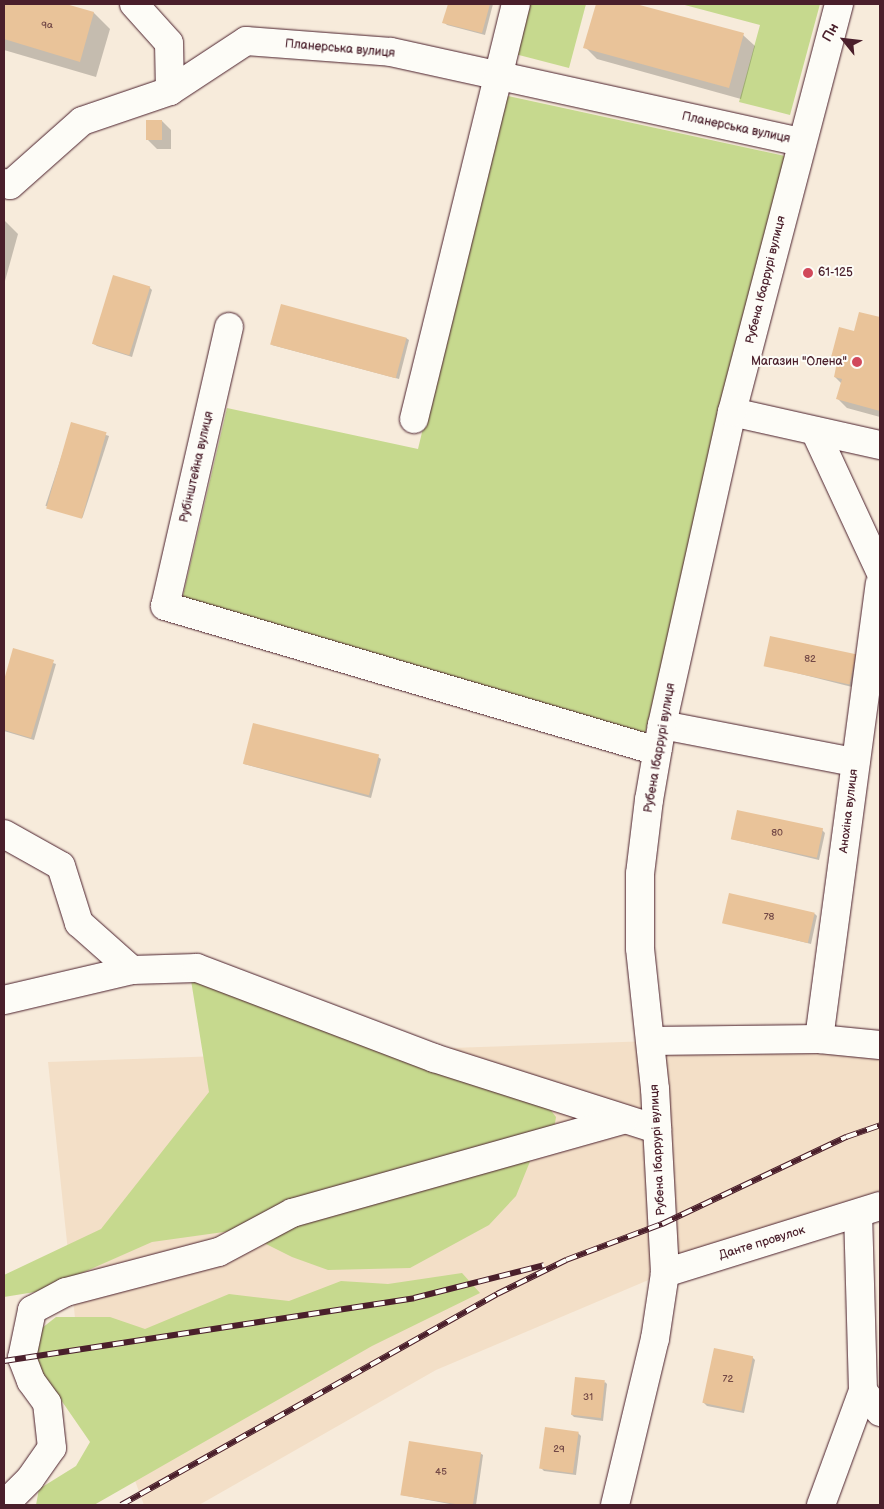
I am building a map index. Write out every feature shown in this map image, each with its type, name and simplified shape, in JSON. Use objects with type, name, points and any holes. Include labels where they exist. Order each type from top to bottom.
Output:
[{"type":"street","points":[[134,4],[169,43],[170,91]]},
{"type":"street","points":[[414,419],[496,76],[516,4]]},
{"type":"street","name":"Рубена Ібаррурі вулиця","points":[[615,1505],[655,1339],[665,1273],[651,1041],[640,948],[640,874],[660,738],[732,412],[801,142],[840,4]]},
{"type":"street","name":"Планерська вулиця","points":[[4,183],[10,185],[82,121],[170,91],[246,41],[391,52],[801,142]]},
{"type":"street","name":"Рубінштейна вулиця","points":[[229,327],[165,606],[660,738]]},
{"type":"street","points":[[732,412],[880,445]]},
{"type":"street","points":[[815,431],[880,571]]},
{"type":"street","name":"Анохіна вулиця","points":[[819,1039],[855,762],[878,625],[880,584]]},
{"type":"street","points":[[660,738],[855,762]]},
{"type":"street","points":[[4,834],[61,866],[79,923],[132,970]]},
{"type":"street","points":[[4,1000],[132,970],[197,968],[434,1058],[623,1120],[657,1129]]},
{"type":"street","points":[[651,1041],[819,1039],[880,1045]]},
{"type":"street","points":[[4,1505],[30,1478],[52,1448],[47,1403],[31,1382],[22,1358],[32,1310],[66,1292],[219,1252],[292,1213],[623,1120]]},
{"type":"street","name":"Данте провулок","points":[[665,1273],[869,1210],[862,1391],[821,1505]]},
{"type":"street","points":[[862,1391],[880,1412]]},
{"type":"shaded area","points":[[651,1041],[880,1055],[880,1206],[665,1273],[436,1370],[199,1505],[144,1505],[75,1318],[48,1062]]},
{"type":"green space","points":[[529,4],[586,4],[569,68],[515,54]]},
{"type":"green space","points":[[681,4],[820,4],[790,115],[739,102],[760,25]]},
{"type":"green space","points":[[503,95],[785,156],[644,738],[182,600],[227,408],[418,449]]},
{"type":"green space","points":[[190,974],[546,1104],[556,1117],[554,1129],[531,1159],[516,1196],[489,1225],[410,1268],[328,1270],[292,1257],[238,1230],[152,1242],[41,1291],[4,1297],[4,1275],[101,1229],[209,1092]]},
{"type":"green space","points":[[462,1273],[480,1293],[372,1346],[94,1505],[36,1505],[39,1489],[76,1466],[90,1442],[41,1371],[33,1346],[42,1328],[56,1317],[110,1317],[145,1329],[229,1294],[289,1301],[341,1281],[388,1284]]},
{"type":"building","points":[[4,4],[66,4],[94,12],[80,62],[4,39]]},
{"type":"building","points":[[448,4],[490,4],[482,33],[442,23]]},
{"type":"building","points":[[596,4],[636,4],[744,33],[729,88],[583,48]]},
{"type":"building","points":[[146,120],[162,120],[162,140],[146,140]]},
{"type":"building","points":[[113,275],[150,286],[129,355],[92,344]]},
{"type":"building","points":[[281,304],[407,338],[396,378],[270,345]]},
{"type":"building","name":"Магазин \"Олена\"","points":[[859,312],[880,317],[880,411],[836,399],[842,379],[834,377],[837,362],[830,361],[839,327],[854,331]]},
{"type":"building","points":[[71,422],[107,432],[82,519],[46,509]]},
{"type":"building","points":[[770,636],[856,654],[850,685],[764,666]]},
{"type":"building","points":[[13,648],[54,660],[31,738],[4,730],[4,680]]},
{"type":"building","points":[[253,723],[379,754],[369,795],[243,764]]},
{"type":"building","points":[[737,810],[823,828],[817,858],[731,839]]},
{"type":"building","points":[[729,893],[815,913],[808,943],[722,923]]},
{"type":"building","points":[[714,1348],[753,1356],[741,1411],[702,1403]]},
{"type":"building","points":[[575,1377],[605,1380],[601,1418],[571,1415]]},
{"type":"building","points":[[545,1427],[579,1432],[573,1473],[539,1469]]},
{"type":"building","points":[[409,1441],[481,1452],[473,1505],[400,1495]]},
{"type":"railway","points":[[121,1505],[497,1294],[566,1260],[662,1224],[846,1137],[880,1125]]},
{"type":"railway","points":[[4,1361],[414,1298],[544,1265]]},
{"type":"place","name":"61-125","points":[[808,273]]},
{"type":"place","name":"Магазин \"Олена\"","points":[[857,362]]}]
